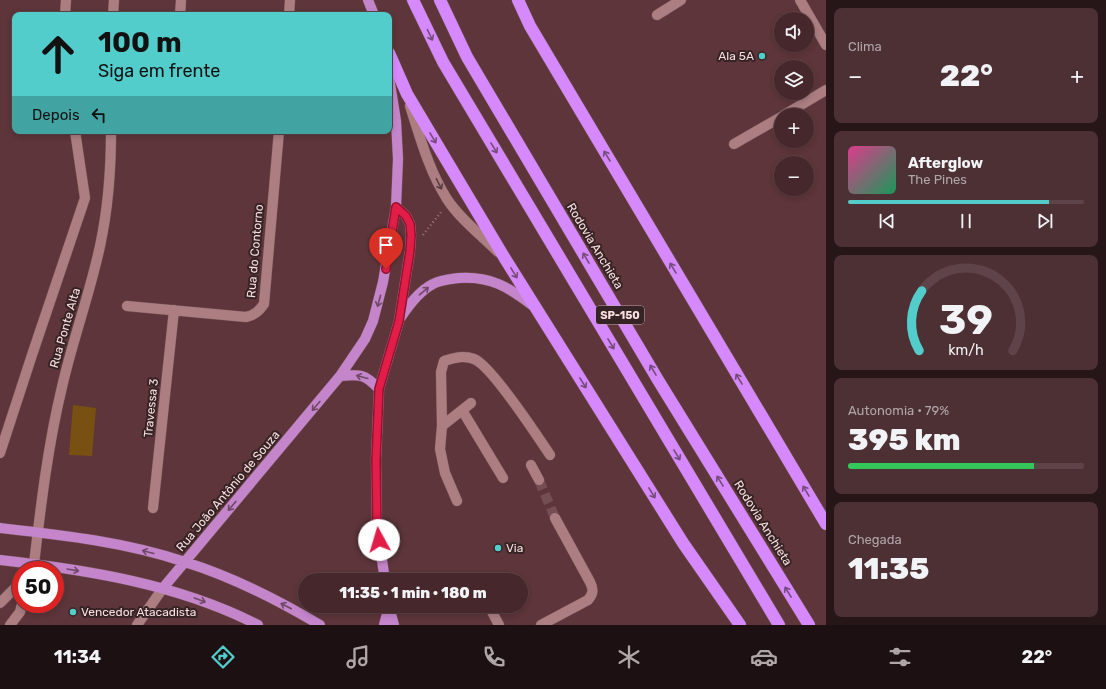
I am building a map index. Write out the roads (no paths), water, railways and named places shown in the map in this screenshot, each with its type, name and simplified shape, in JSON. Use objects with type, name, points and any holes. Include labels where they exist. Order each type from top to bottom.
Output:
[{"type":"highway","name":"SP-150","points":[[413,0],[443,62],[779,625]]},
{"type":"highway","name":"Rodovia Anchieta","points":[[440,0],[467,57],[662,386],[809,625]]},
{"type":"highway","points":[[518,0],[530,26],[826,524]]},
{"type":"highway","points":[[392,60],[407,94],[504,257],[683,543],[740,625]]},
{"type":"main road","points":[[368,0],[373,12]]},
{"type":"main road","name":"Rua João Antônio de Souza","points":[[163,588],[340,376],[365,339],[373,321],[383,282],[396,207],[398,159],[396,120],[392,95]]},
{"type":"main road","points":[[384,573],[377,527],[376,460],[379,389],[399,321],[410,251],[411,235],[410,224],[406,216],[396,207]]},
{"type":"main road","points":[[399,321],[422,292],[433,284],[450,279],[480,278],[498,283],[511,289],[536,307]]},
{"type":"main road","points":[[340,376],[353,374],[362,375],[370,379],[379,389]]},
{"type":"main road","points":[[0,528],[38,532],[127,546],[186,562],[245,585],[292,608],[320,625]]},
{"type":"main road","points":[[0,560],[12,563]]},
{"type":"main road","points":[[64,571],[128,580],[163,588],[201,600],[258,625]]},
{"type":"main road","points":[[384,625],[387,613]]},
{"type":"main road","points":[[391,613],[394,625]]},
{"type":"street","points":[[65,12],[66,0]]},
{"type":"street","points":[[114,0],[114,12]]},
{"type":"street","points":[[180,12],[182,0]]},
{"type":"street","points":[[289,12],[290,0]]},
{"type":"street","points":[[657,15],[681,0]]},
{"type":"street","points":[[800,0],[826,45]]},
{"type":"street","points":[[796,108],[826,90]]},
{"type":"street","points":[[407,94],[430,166],[449,202],[472,228],[504,257]]},
{"type":"street","points":[[734,144],[774,121]]},
{"type":"street","points":[[0,453],[85,198],[75,134]]},
{"type":"street","name":"Rua Ponte Alta","points":[[33,561],[46,463],[57,408],[62,385],[90,290],[100,245],[106,208],[111,134]]},
{"type":"street","name":"Rua do Contorno","points":[[128,306],[246,317],[253,315],[260,310],[264,304],[279,134]]},
{"type":"street","name":"Travessa 3","points":[[153,508],[174,310]]},
{"type":"street","points":[[457,502],[445,473],[440,449],[442,426],[440,372],[444,361],[458,356],[475,359],[489,371],[529,424],[550,455]]},
{"type":"street","points":[[442,426],[471,404]]},
{"type":"street","points":[[462,410],[503,478]]},
{"type":"street","points":[[532,465],[538,480]]},
{"type":"street","points":[[541,625],[588,600],[593,594],[593,588],[556,518]]},
{"type":"street","name":"Rua João Antônio de Souza","points":[[137,625],[163,588]]},
{"type":"street","points":[[0,603],[12,592]]},
{"type":"street","points":[[10,625],[19,613]]},
{"type":"street","points":[[493,613],[499,625]]},
{"type":"tunnel","points":[[539,480],[555,518]]},
{"type":"place","name":"Ala 5A","points":[[762,56]]},
{"type":"place","name":"Via","points":[[498,548]]},
{"type":"place","name":"Vencedor Atacadista","points":[[73,612]]}]
